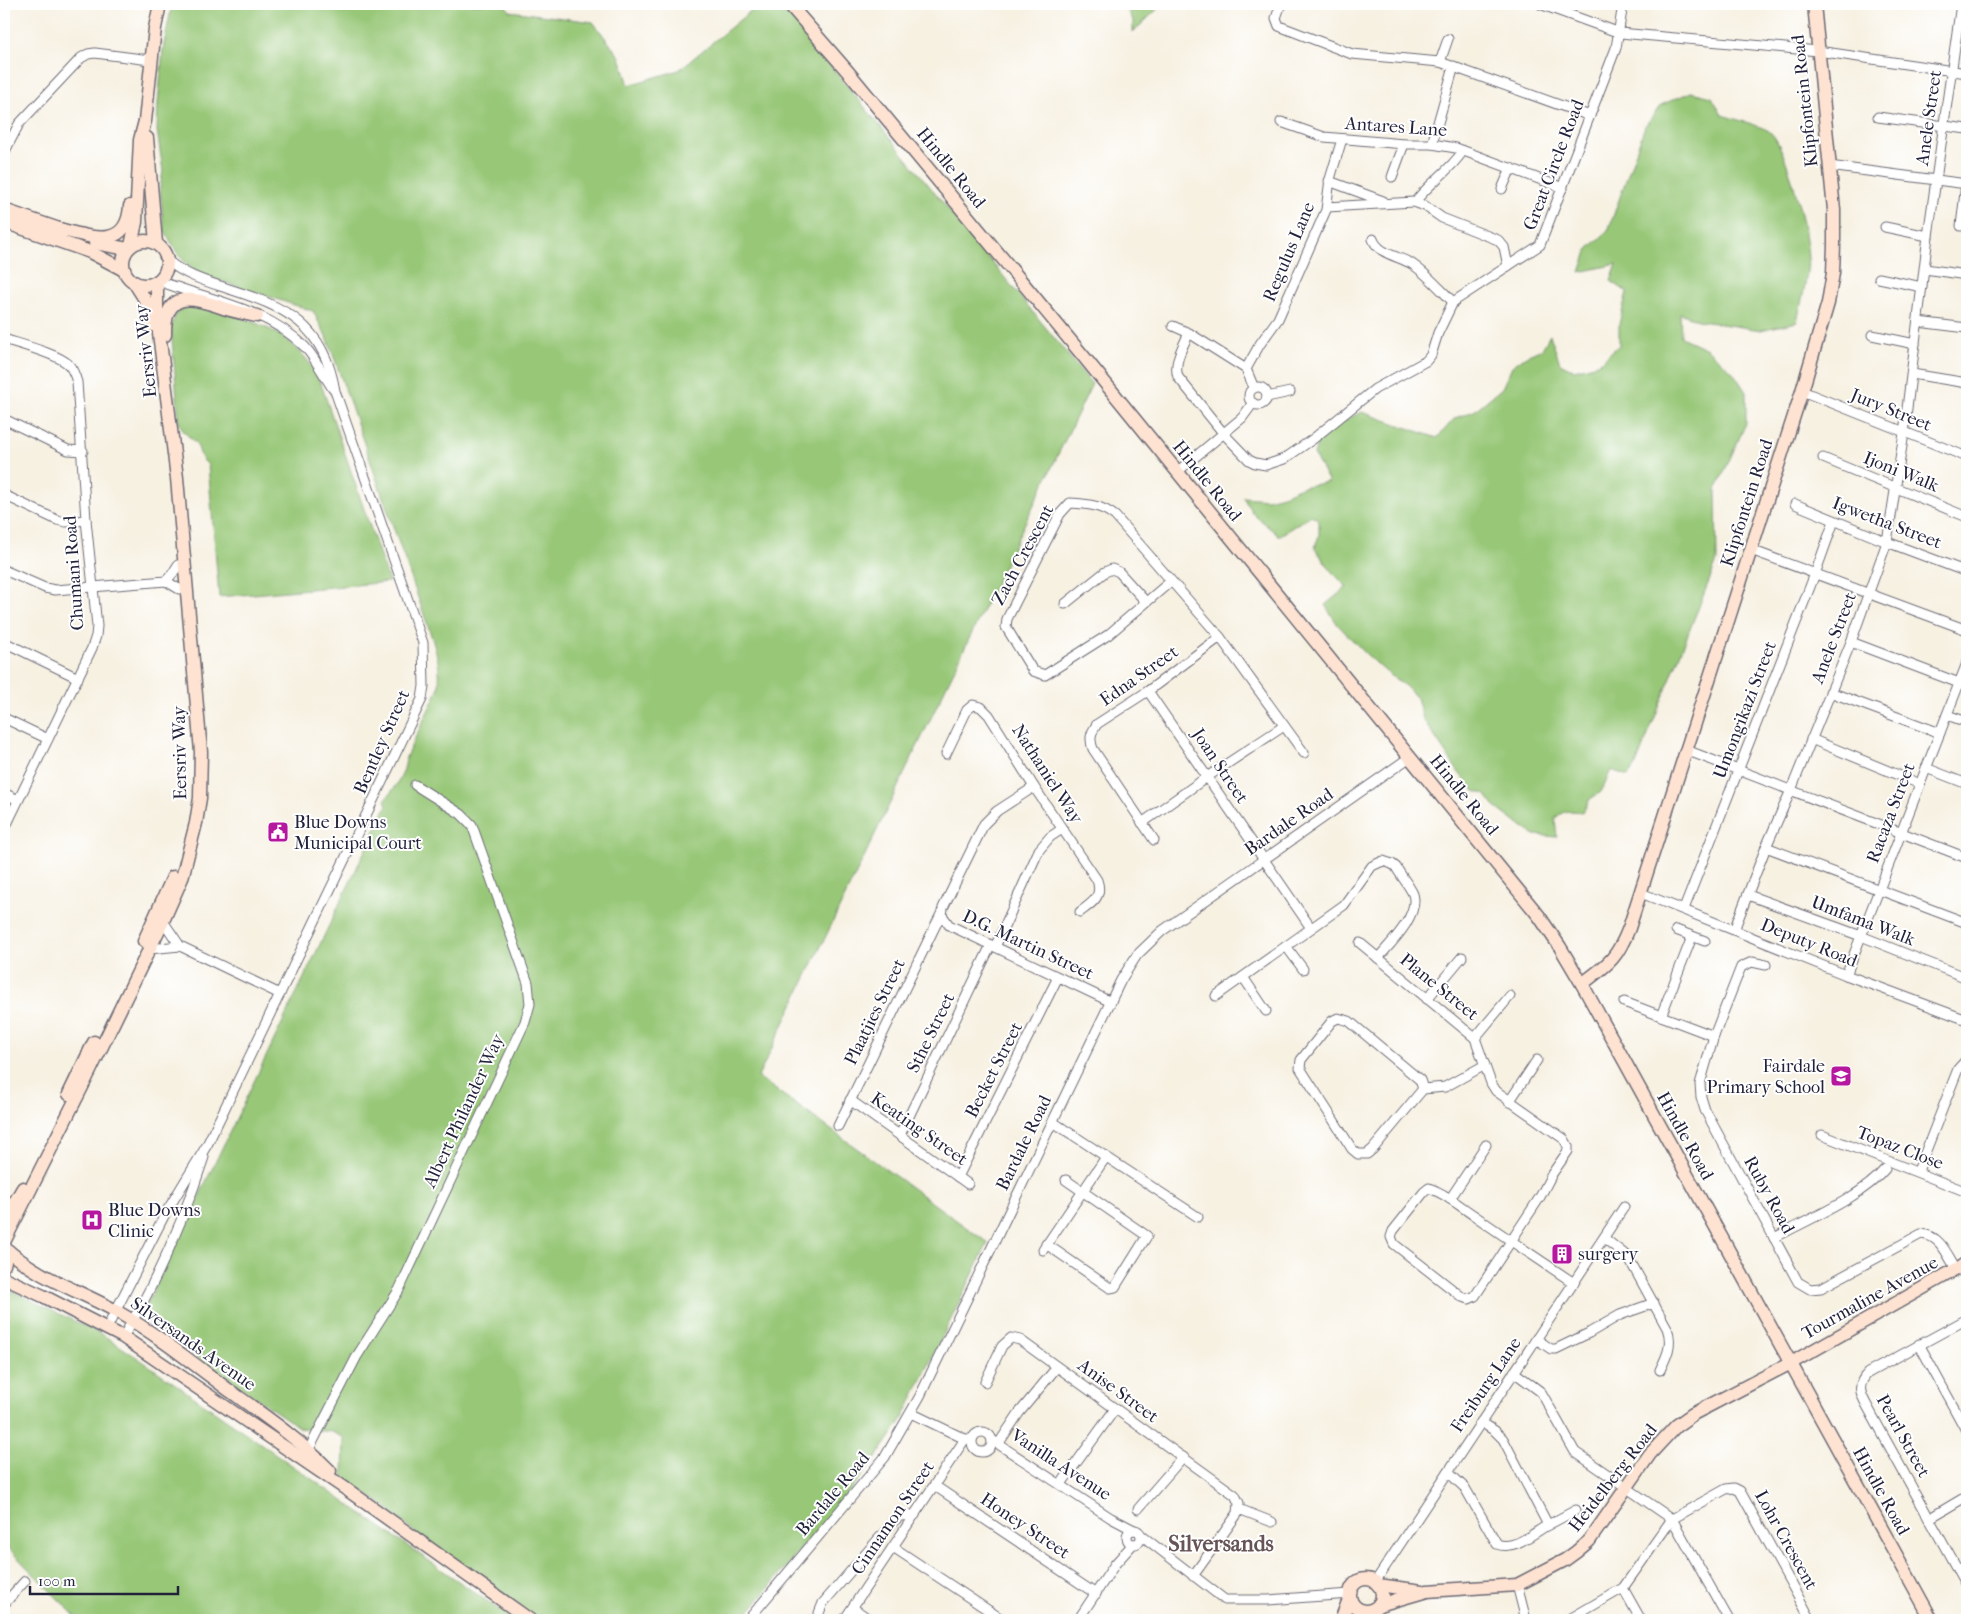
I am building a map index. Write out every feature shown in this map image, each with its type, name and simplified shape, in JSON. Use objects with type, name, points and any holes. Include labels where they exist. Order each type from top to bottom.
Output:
[{"type":"main road","points":[[156,243],[145,121],[150,60],[160,4]]},
{"type":"main road","name":"Hindle Road","points":[[789,4],[850,73],[1539,916],[1560,946],[1582,984],[1932,1620]]},
{"type":"main road","name":"Hindle Road","points":[[799,4],[850,73]]},
{"type":"main road","name":"Klipfontein Road","points":[[1582,984],[1614,958],[1622,946],[1802,392],[1828,303],[1833,273],[1834,210],[1814,4]]},
{"type":"main road","points":[[4,210],[59,229],[94,238],[108,238],[122,230],[127,222],[130,210],[132,163],[145,121]]},
{"type":"main road","points":[[124,270],[123,259],[130,247],[136,222],[140,140]]},
{"type":"main road","points":[[4,222],[90,252],[124,270],[134,282],[146,285],[158,281],[166,272],[168,261],[164,250],[156,243],[146,241],[130,247],[107,247],[84,240],[59,229]]},
{"type":"main road","name":"Eersriv Way","points":[[4,1242],[90,1071],[182,878],[192,846],[200,798],[201,752],[178,478],[157,317],[158,281]]},
{"type":"main road","name":"Eersriv Way","points":[[4,1214],[22,1190],[159,907],[184,846],[192,798],[193,750],[170,477],[152,325],[146,301],[134,282]]},
{"type":"main road","points":[[164,371],[167,353],[165,322],[168,313],[181,300],[192,298],[257,316]]},
{"type":"main road","points":[[4,1247],[6,1257],[4,1265]]},
{"type":"main road","name":"Silversands Avenue","points":[[4,1247],[24,1264],[116,1311],[169,1346],[349,1491],[530,1620]]},
{"type":"main road","name":"Tourmaline Avenue","points":[[1790,1363],[1967,1263]]},
{"type":"main road","name":"Silversands Avenue","points":[[4,1278],[123,1337],[306,1455]]},
{"type":"main road","name":"Heidelberg Road","points":[[1374,1608],[1427,1592],[1516,1585],[1576,1552],[1597,1530],[1660,1442],[1685,1419],[1790,1363]]},
{"type":"main road","points":[[1340,1620],[1353,1587],[1358,1581],[1365,1579],[1377,1583],[1382,1594],[1374,1608],[1358,1620]]},
{"type":"main road","name":"Heidelberg Road","points":[[1377,1583],[1427,1592]]},
{"type":"main road","points":[[1350,1596],[1357,1608],[1374,1608]]},
{"type":"street","points":[[1281,4],[1277,15],[1277,23],[1282,28],[1346,52],[1440,62],[1590,116]]},
{"type":"street","points":[[1540,4],[1620,33],[1818,51],[1967,73]]},
{"type":"street","name":"Great Circle Road","points":[[1452,302],[1540,245],[1564,188],[1616,48],[1620,33],[1623,4]]},
{"type":"street","name":"Anele Street","points":[[1734,930],[1766,847],[1851,642],[1887,542],[1904,433],[1928,236],[1961,4]]},
{"type":"street","points":[[1440,62],[1448,39]]},
{"type":"street","points":[[4,153],[19,124],[81,58],[95,53],[150,60]]},
{"type":"street","points":[[1432,144],[1454,66]]},
{"type":"street","points":[[1878,117],[1967,129]]},
{"type":"street","name":"Antares Lane","points":[[1281,122],[1316,136],[1404,144],[1432,144],[1463,151],[1564,188]]},
{"type":"street","name":"Regulus Lane","points":[[1246,369],[1260,344],[1278,319],[1326,206],[1330,181],[1342,139]]},
{"type":"street","points":[[1392,177],[1404,144]]},
{"type":"street","points":[[1415,202],[1422,193],[1450,169],[1463,151]]},
{"type":"street","points":[[1829,166],[1967,184],[1961,226]]},
{"type":"street","points":[[1502,189],[1511,168]]},
{"type":"street","points":[[1330,181],[1380,199],[1385,203]]},
{"type":"street","points":[[1326,206],[1415,202],[1425,206],[1442,218],[1498,240],[1505,249],[1508,266]]},
{"type":"street","points":[[1885,228],[1928,236]]},
{"type":"street","points":[[1189,333],[1180,350],[1177,374],[1224,434],[1249,460],[1266,465],[1284,459],[1313,439],[1375,389],[1426,361],[1431,355],[1438,333],[1452,302],[1436,284],[1414,266],[1382,250],[1375,245],[1373,239]]},
{"type":"street","name":"Bentley Street","points":[[107,1328],[165,1214],[207,1145],[422,699],[424,686],[423,643],[335,391],[332,371],[316,339],[300,322],[281,308],[260,299],[190,276],[168,261]]},
{"type":"street","points":[[1925,269],[1967,275]]},
{"type":"street","points":[[1879,278],[1922,287]]},
{"type":"street","name":"Bentley Street","points":[[158,281],[240,306],[285,331],[306,348],[335,391]]},
{"type":"street","points":[[1918,322],[1967,328]]},
{"type":"street","points":[[1173,326],[1189,333],[1246,369],[1254,388]]},
{"type":"street","points":[[1872,335],[1915,344]]},
{"type":"street","name":"Chumani Road","points":[[4,339],[60,358],[70,366],[77,382],[86,520],[94,586],[96,636],[78,678],[4,830]]},
{"type":"street","points":[[1912,374],[1967,383]]},
{"type":"street","points":[[1253,403],[1261,404],[1265,402],[1267,397],[1264,390],[1254,388]]},
{"type":"street","points":[[1253,403],[1250,399],[1250,394],[1254,388]]},
{"type":"street","points":[[1267,397],[1290,392]]},
{"type":"street","name":"Jury Street","points":[[1802,392],[1967,457]]},
{"type":"street","points":[[1177,472],[1242,418],[1253,403]]},
{"type":"street","points":[[4,419],[68,450],[83,451]]},
{"type":"street","name":"Ijoni Walk","points":[[1823,458],[1967,516]]},
{"type":"street","points":[[4,495],[57,520],[66,522],[86,520]]},
{"type":"street","name":"Zach Crescent","points":[[1171,581],[1108,635],[1045,675],[1033,671],[1006,627],[1007,619],[1060,514],[1070,503],[1095,505],[1115,516],[1220,637]]},
{"type":"street","name":"Igwetha Street","points":[[1795,504],[1887,542],[1967,572]]},
{"type":"street","name":"Umongikazi Street","points":[[1684,909],[1834,521]]},
{"type":"street","points":[[1751,550],[1967,630]]},
{"type":"street","points":[[4,570],[44,588],[55,590],[166,580],[178,565]]},
{"type":"street","points":[[1065,604],[1105,572],[1112,569],[1119,572],[1146,602]]},
{"type":"street","points":[[166,580],[178,589]]},
{"type":"street","points":[[1220,637],[1304,753]]},
{"type":"street","name":"Edna Street","points":[[1154,840],[1093,749],[1090,738],[1091,732],[1097,724],[1148,691],[1220,637]]},
{"type":"street","points":[[4,642],[78,678]]},
{"type":"street","points":[[1851,642],[1960,682]]},
{"type":"street","name":"Racaza Street","points":[[1846,975],[1967,663]]},
{"type":"street","name":"Joan Street","points":[[1148,691],[1311,928]]},
{"type":"street","points":[[1830,692],[1940,733]]},
{"type":"street","name":"Nathaniel Way","points":[[946,754],[963,716],[973,705],[977,705],[990,715],[1034,787],[1099,886],[1098,897],[1080,912]]},
{"type":"street","points":[[1947,715],[1967,722]]},
{"type":"street","points":[[4,718],[48,739]]},
{"type":"street","points":[[1142,823],[1284,726]]},
{"type":"street","points":[[1811,739],[1920,784]]},
{"type":"street","points":[[1686,750],[1967,858]]},
{"type":"street","name":"Bardale Road","points":[[748,1620],[885,1457],[911,1413],[1129,967],[1151,941],[1410,757]]},
{"type":"street","points":[[1926,768],[1967,784]]},
{"type":"street","name":"Albert Philander Way","points":[[306,1455],[357,1356],[399,1290],[525,1022],[530,1004],[528,983],[472,825],[461,814],[415,785]]},
{"type":"street","name":"Plaatjies Street","points":[[838,1126],[984,824],[996,811],[1034,787]]},
{"type":"street","points":[[4,793],[18,800]]},
{"type":"street","name":"Sthe Street","points":[[900,1135],[1039,850],[1050,837],[1062,829]]},
{"type":"street","points":[[1766,847],[1967,923]]},
{"type":"street","name":"Plane Street","points":[[1216,996],[1344,905],[1372,866],[1379,862],[1388,862],[1396,867],[1412,892],[1414,900],[1407,921],[1378,958]]},
{"type":"street","name":"Deputy Road","points":[[1640,893],[1846,975],[1967,1020]]},
{"type":"street","name":"Umfama Walk","points":[[1748,895],[1861,936],[1967,978]]},
{"type":"street","name":"D.G. Martin Street","points":[[943,910],[944,920],[948,925],[1111,1002]]},
{"type":"street","points":[[163,921],[180,946],[280,994]]},
{"type":"street","points":[[1676,930],[1705,941]]},
{"type":"street","points":[[1661,1016],[1692,937]]},
{"type":"street","name":"Plane Street","points":[[1360,943],[1475,1038],[1494,1089],[1564,1139],[1568,1144],[1568,1149],[1512,1241]]},
{"type":"street","points":[[149,949],[180,946]]},
{"type":"street","points":[[1286,946],[1303,969]]},
{"type":"street","points":[[1427,999],[1462,957]]},
{"type":"street","name":"Ruby Road","points":[[1766,964],[1752,962],[1742,967],[1714,1036],[1700,1084],[1701,1097],[1704,1110],[1798,1282],[1810,1289],[1821,1288],[1921,1234],[1930,1234],[1939,1241],[1956,1270]]},
{"type":"street","points":[[1243,976],[1266,1011]]},
{"type":"street","name":"Becket Street","points":[[958,1177],[1058,977]]},
{"type":"street","points":[[1475,1038],[1510,996]]},
{"type":"street","points":[[1624,1002],[1714,1036]]},
{"type":"street","points":[[1423,1089],[1420,1080],[1349,1021],[1342,1018],[1332,1021],[1300,1062],[1301,1071],[1352,1149],[1358,1154],[1370,1152],[1423,1089],[1446,1087],[1485,1065]]},
{"type":"street","points":[[1918,1171],[1958,1069],[1967,1059]]},
{"type":"street","points":[[1510,1102],[1537,1060]]},
{"type":"street","name":"Keating Street","points":[[850,1100],[968,1184]]},
{"type":"street","points":[[1053,1122],[1198,1217]]},
{"type":"street","name":"Topaz Close","points":[[1822,1135],[1918,1171],[1967,1192]]},
{"type":"street","name":"Bentley Street","points":[[123,1337],[167,1252],[197,1180],[207,1145]]},
{"type":"street","points":[[1450,1199],[1486,1145]]},
{"type":"street","points":[[1066,1180],[1082,1191],[1145,1233],[1147,1236],[1115,1288],[1110,1288],[1044,1247],[1082,1191],[1106,1157]]},
{"type":"street","points":[[1774,1238],[1863,1190],[1884,1169]]},
{"type":"street","points":[[1512,1241],[1475,1296],[1469,1299],[1462,1297],[1394,1244],[1390,1237],[1429,1188],[1450,1199],[1512,1241],[1574,1283]]},
{"type":"street","name":"Freiburg Lane","points":[[1377,1583],[1448,1472],[1624,1207]]},
{"type":"street","points":[[165,1214],[180,1221]]},
{"type":"street","points":[[1604,1238],[1628,1257],[1667,1328],[1670,1340],[1668,1352],[1660,1370]]},
{"type":"street","points":[[1536,1339],[1551,1349],[1556,1349],[1620,1315],[1654,1303]]},
{"type":"street","name":"Pearl Street","points":[[1967,1319],[1868,1373],[1861,1382],[1860,1387],[1872,1415],[1964,1574],[1967,1587]]},
{"type":"street","name":"Anise Street","points":[[985,1382],[1002,1346],[1011,1338],[1025,1343],[1233,1493],[1238,1498],[1240,1509]]},
{"type":"street","points":[[1919,1344],[1967,1432]]},
{"type":"street","points":[[911,1413],[968,1439],[972,1446],[980,1452],[989,1449],[996,1442],[1057,1367]]},
{"type":"street","points":[[1514,1372],[1541,1392],[1575,1452],[1672,1519],[1729,1620]]},
{"type":"street","points":[[1061,1484],[1115,1409]]},
{"type":"street","points":[[1482,1422],[1503,1439],[1548,1525]]},
{"type":"street","points":[[968,1439],[981,1432],[988,1433],[996,1442]]},
{"type":"street","name":"Cinnamon Street","points":[[844,1620],[968,1439]]},
{"type":"street","name":"Vanilla Avenue","points":[[996,1442],[1111,1518],[1133,1537],[1164,1555],[1220,1597],[1229,1601],[1350,1596]]},
{"type":"street","points":[[1138,1509],[1182,1457]]},
{"type":"street","points":[[1448,1472],[1465,1488],[1497,1544],[1513,1545],[1576,1510]]},
{"type":"street","name":"Honey Street","points":[[935,1486],[1096,1594]]},
{"type":"street","name":"Lohr Crescent","points":[[1672,1519],[1726,1488],[1734,1488],[1740,1491],[1811,1620]]},
{"type":"street","points":[[1930,1518],[1962,1499]]},
{"type":"street","points":[[1193,1576],[1240,1509],[1272,1522]]},
{"type":"street","points":[[820,1620],[819,1613],[823,1603],[894,1521],[904,1515],[915,1515]]},
{"type":"street","points":[[1568,1620],[1623,1588],[1672,1519]]},
{"type":"street","points":[[1078,1620],[1133,1537]]},
{"type":"street","points":[[894,1547],[1003,1620]]},
{"type":"street","points":[[5,1601],[25,1582]]},
{"type":"street","points":[[1516,1585],[1526,1620]]},
{"type":"street","points":[[1623,1588],[1641,1620]]},
{"type":"street","points":[[853,1608],[870,1620]]},
{"type":"green space","points":[[172,4],[504,4],[510,11],[593,22],[620,57],[629,85],[679,70],[759,4],[780,4],[1092,384],[758,1077],[988,1243],[902,1420],[872,1464],[742,1620],[539,1620],[415,1533],[384,1506],[343,1477],[344,1438],[332,1432],[300,1428],[154,1328],[148,1319],[148,1302],[387,805],[385,800],[402,775],[406,757],[438,690],[439,683],[439,668],[430,632],[328,340],[313,311],[205,276],[195,271],[179,256],[164,230],[160,188],[163,171],[157,130],[163,49]]},
{"type":"green space","points":[[1124,4],[1163,4],[1133,32],[1133,20]]},
{"type":"green space","points":[[1691,92],[1712,97],[1722,115],[1765,129],[1776,139],[1790,172],[1805,233],[1808,261],[1804,292],[1797,322],[1761,330],[1701,321],[1680,313],[1681,337],[1707,349],[1733,372],[1746,392],[1746,423],[1716,490],[1717,561],[1636,765],[1628,776],[1611,770],[1601,792],[1590,799],[1583,812],[1568,811],[1558,816],[1555,819],[1557,837],[1535,835],[1494,806],[1485,794],[1475,791],[1459,773],[1423,719],[1417,698],[1364,652],[1338,625],[1325,605],[1347,587],[1332,572],[1315,548],[1319,535],[1319,520],[1311,515],[1279,536],[1253,514],[1243,497],[1267,499],[1283,495],[1301,487],[1329,482],[1314,455],[1320,432],[1362,412],[1437,438],[1455,418],[1474,411],[1502,388],[1512,366],[1526,356],[1542,349],[1550,335],[1560,363],[1574,370],[1598,364],[1619,345],[1619,324],[1627,292],[1611,281],[1617,264],[1580,272],[1588,249],[1608,231],[1645,126],[1661,105]]},
{"type":"green space","points":[[191,305],[201,305],[272,330],[299,351],[311,366],[321,384],[389,582],[219,597],[208,465],[202,459],[196,444],[184,432],[179,422],[171,327],[177,312]]},
{"type":"green space","points":[[4,1287],[103,1335],[514,1620],[79,1620],[4,1544]]},
{"type":"place","name":"Blue Downs Municipal Court","points":[[278,832]]},
{"type":"place","name":"Fairdale Primary School","points":[[1841,1076]]},
{"type":"place","name":"Blue Downs Clinic","points":[[92,1220]]},
{"type":"place","name":"surgery","points":[[1562,1254]]},
{"type":"district","name":"Silversands","points":[[1221,1544]]}]
